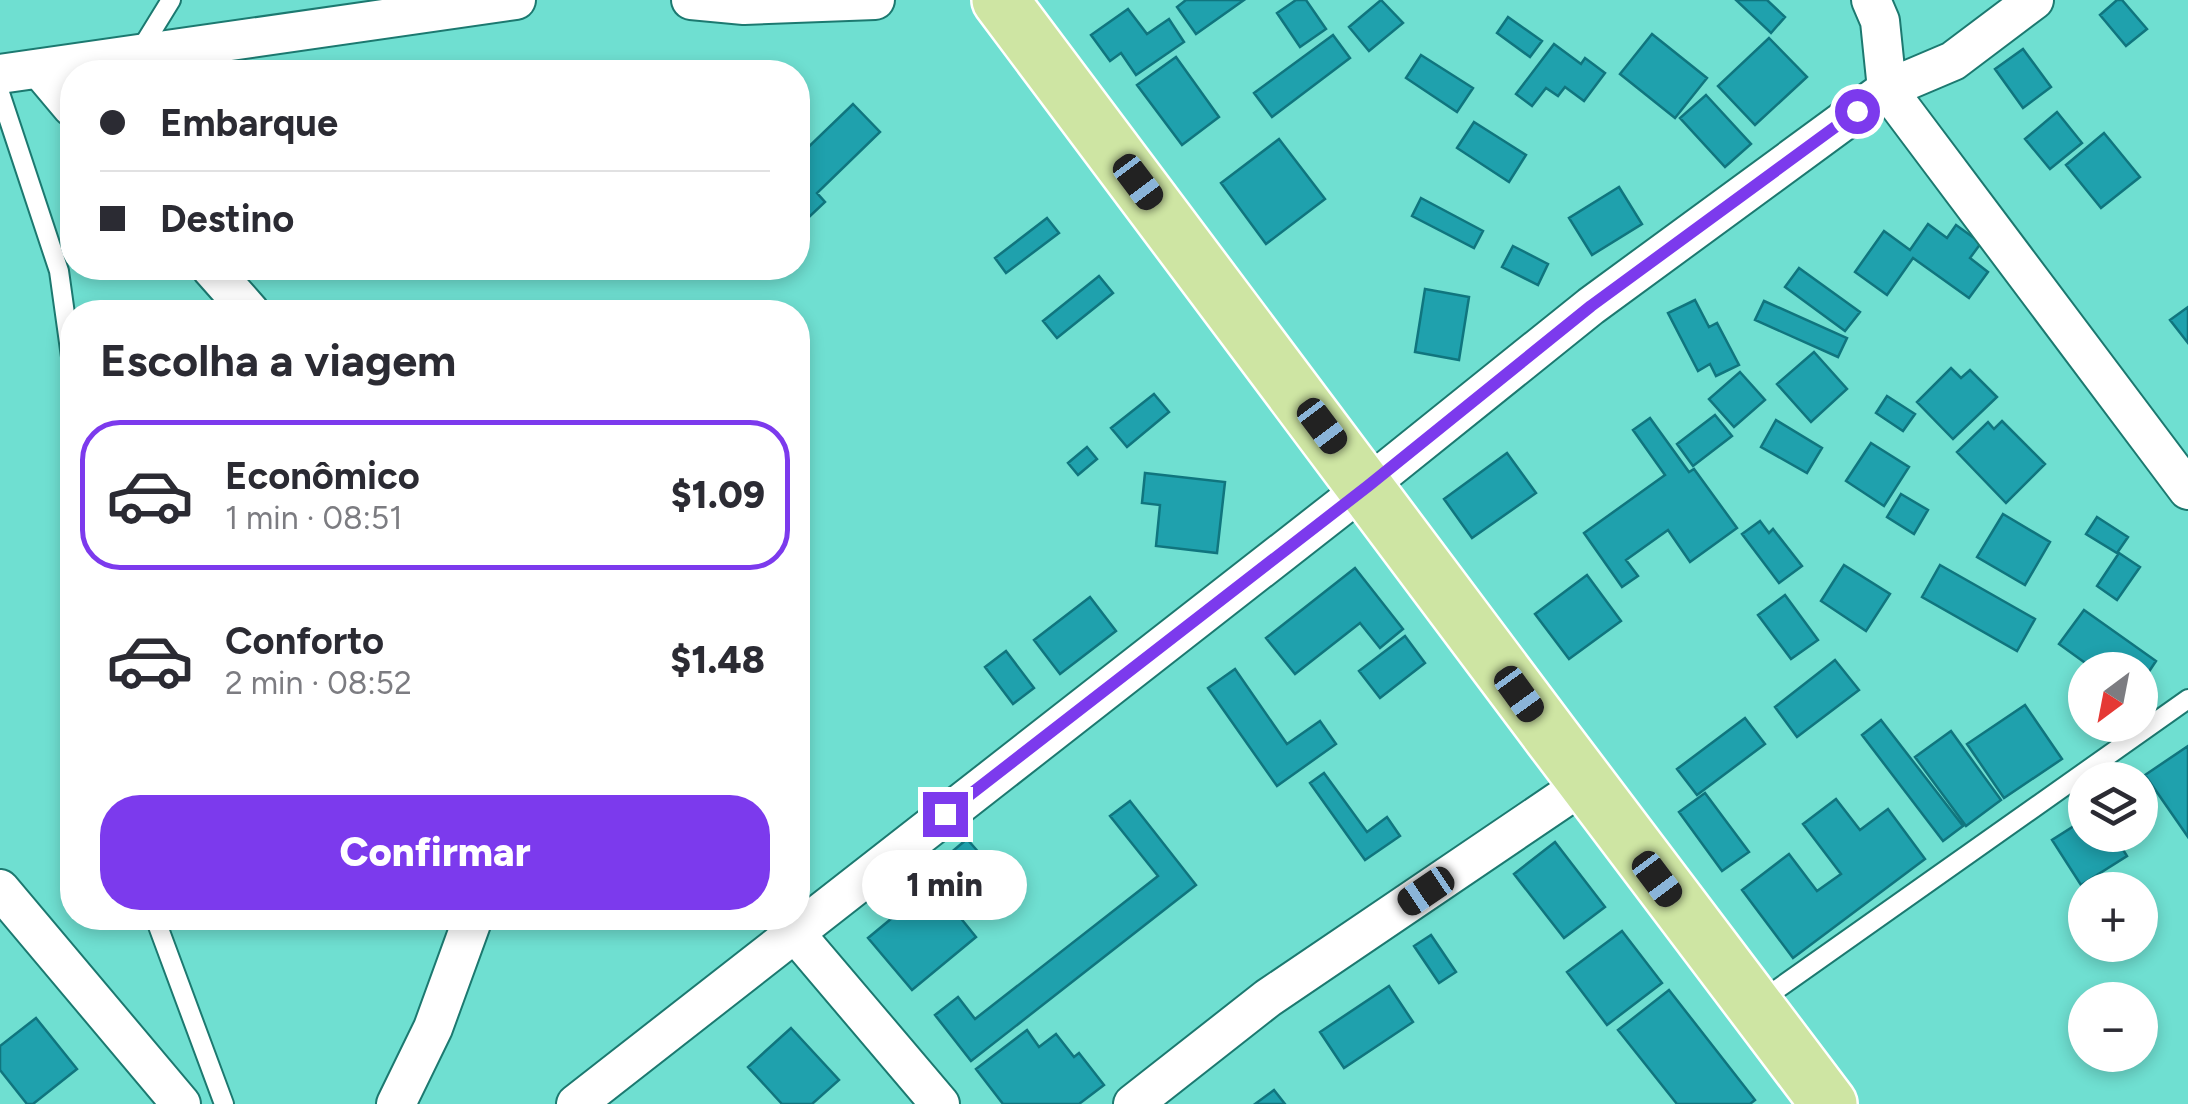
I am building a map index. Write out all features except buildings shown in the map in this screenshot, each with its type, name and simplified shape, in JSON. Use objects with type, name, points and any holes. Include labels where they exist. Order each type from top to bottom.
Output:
[{"type":"main road","points":[[1000,0],[1368,486],[1584,784],[1829,1104]]},
{"type":"street","points":[[92,60],[516,0]]},
{"type":"street","points":[[691,0],[744,4],[875,0]]},
{"type":"street","points":[[1872,0],[1880,22],[1887,90],[2188,490]]},
{"type":"street","points":[[810,908],[1368,486],[1591,306],[1887,90],[1953,61],[2034,0]]},
{"type":"street","points":[[0,74],[60,66]]},
{"type":"street","points":[[40,69],[60,93]]},
{"type":"street","points":[[222,280],[240,300]]},
{"type":"street","points":[[1133,1104],[1268,998],[1584,784]]},
{"type":"street","points":[[0,889],[181,1104]]},
{"type":"street","points":[[396,1104],[432,1028],[469,930]]},
{"type":"street","points":[[576,1104],[782,930]]},
{"type":"street","points":[[792,930],[940,1104]]},
{"type":"lane","points":[[138,52],[171,0]]},
{"type":"lane","points":[[0,93],[58,271],[62,300]]},
{"type":"lane","points":[[1754,1006],[2188,700]]},
{"type":"lane","points":[[157,930],[224,1104]]},
{"type":"route","points":[[945,814],[1368,486],[1591,306],[1857,111]]}]
